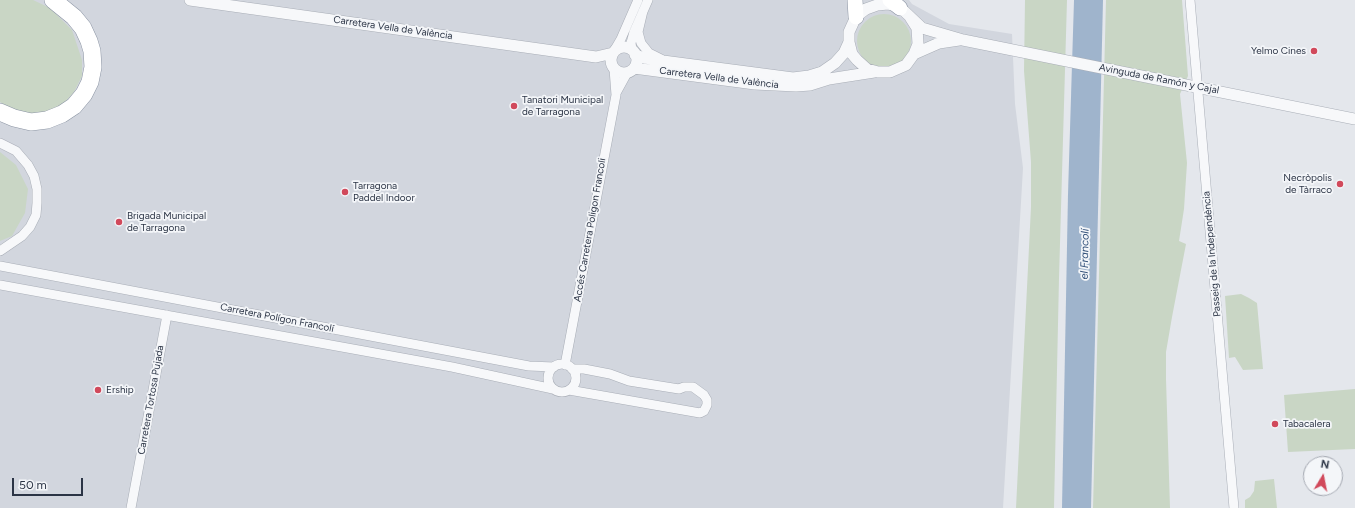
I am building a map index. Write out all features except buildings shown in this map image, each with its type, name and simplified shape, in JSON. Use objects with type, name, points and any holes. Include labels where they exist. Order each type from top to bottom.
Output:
[{"type":"highway","points":[[0,112],[14,118],[31,122],[47,120],[62,114],[74,106],[84,94],[90,82],[93,67],[92,51],[89,41],[83,28],[74,17],[53,0]]},
{"type":"highway","points":[[855,0],[856,17]]},
{"type":"street","name":"Carretera Vella de València","points":[[190,0],[596,57],[613,67]]},
{"type":"street","points":[[638,0],[611,59],[613,67],[620,73],[631,71],[637,62],[631,43],[648,0]]},
{"type":"street","name":"Passeig de la Independència","points":[[1190,0],[1193,86],[1234,508]]},
{"type":"street","points":[[900,8],[915,25],[918,34],[918,44],[914,54],[906,65],[896,71],[884,73],[874,72],[863,66],[852,54],[849,42],[849,32],[856,17],[866,9],[877,4],[888,4],[900,8],[922,28],[963,40]]},
{"type":"street","points":[[643,11],[638,32],[641,43],[649,53],[664,61]]},
{"type":"street","points":[[914,54],[939,44],[963,40]]},
{"type":"street","name":"Avinguda de Ramón y Cajal","points":[[963,40],[1355,119]]},
{"type":"street","name":"Carretera Vella de València","points":[[634,52],[645,58],[793,78],[809,76],[822,72],[836,63],[844,53],[849,42]]},
{"type":"street","points":[[614,52],[624,47],[634,52]]},
{"type":"street","name":"Carretera Vella de València","points":[[596,57],[614,52]]},
{"type":"street","name":"Accés Carretera Poligon Francoli","points":[[569,367],[616,95],[613,67]]},
{"type":"street","name":"Carretera Vella de València","points":[[631,71],[755,84],[796,86],[874,72]]},
{"type":"street","name":"Accés Carretera Poligon Francoli","points":[[616,95],[631,71]]},
{"type":"street","points":[[0,143],[16,152],[28,165],[34,176],[37,188],[36,215],[30,227],[22,236],[0,251]]},
{"type":"street","name":"Carretera Polígon Francolí","points":[[0,266],[529,366],[554,367]]},
{"type":"street","name":"Carretera Polígon Francolí","points":[[0,285],[446,366],[553,389]]},
{"type":"street","name":"Carretera Tortosa Pujada","points":[[132,508],[167,315]]},
{"type":"street","points":[[560,365],[569,367],[610,374],[629,381],[679,389],[684,387],[693,387],[704,395],[707,400],[707,405],[704,411],[700,413],[569,390],[561,392],[553,389],[548,378],[550,372],[554,367],[560,365]]},
{"type":"street","points":[[569,367],[576,375],[576,380],[573,387],[569,390]]},
{"type":"shaded area","points":[[0,0],[909,0],[912,4],[949,24],[1012,34],[1015,104],[1023,168],[1003,508],[0,508]]},
{"type":"green space","points":[[0,0],[33,0],[50,8],[72,30],[82,60],[82,76],[74,92],[63,104],[48,111],[31,114],[16,112],[0,102]]},
{"type":"green space","points":[[1025,0],[1067,0],[1054,508],[1016,508],[1031,207],[1031,162],[1024,71]]},
{"type":"green space","points":[[1106,0],[1182,0],[1188,76],[1180,94],[1187,163],[1184,209],[1179,241],[1186,244],[1166,352],[1170,508],[1093,508]]},
{"type":"green space","points":[[884,14],[899,19],[903,22],[906,26],[911,41],[906,56],[903,60],[899,63],[884,68],[869,63],[865,60],[862,56],[857,41],[862,26],[865,22],[869,19]]},
{"type":"green space","points":[[0,152],[16,165],[28,189],[25,213],[12,236],[0,241]]},
{"type":"green space","points":[[1241,294],[1257,303],[1263,369],[1243,370],[1235,357],[1229,358],[1225,296]]},
{"type":"green space","points":[[1355,389],[1355,449],[1288,452],[1284,395]]},
{"type":"green space","points":[[1274,479],[1277,508],[1245,508],[1245,500],[1250,497],[1254,491],[1255,481]]},
{"type":"water","name":"el Francolí","points":[[1074,0],[1103,0],[1091,508],[1062,508],[1068,194]]},
{"type":"place","name":"Yelmo Cines","points":[[1314,51]]},
{"type":"place","name":"Tanatori Municipal de Tarragona","points":[[514,106]]},
{"type":"place","name":"Necròpolis de Tàrraco","points":[[1340,184]]},
{"type":"place","name":"Tarragona Paddel Indoor","points":[[345,192]]},
{"type":"place","name":"Brigada Municipal de Tarragona","points":[[119,222]]},
{"type":"place","name":"Ership","points":[[98,390]]},
{"type":"place","name":"Tabacalera","points":[[1275,424]]}]
